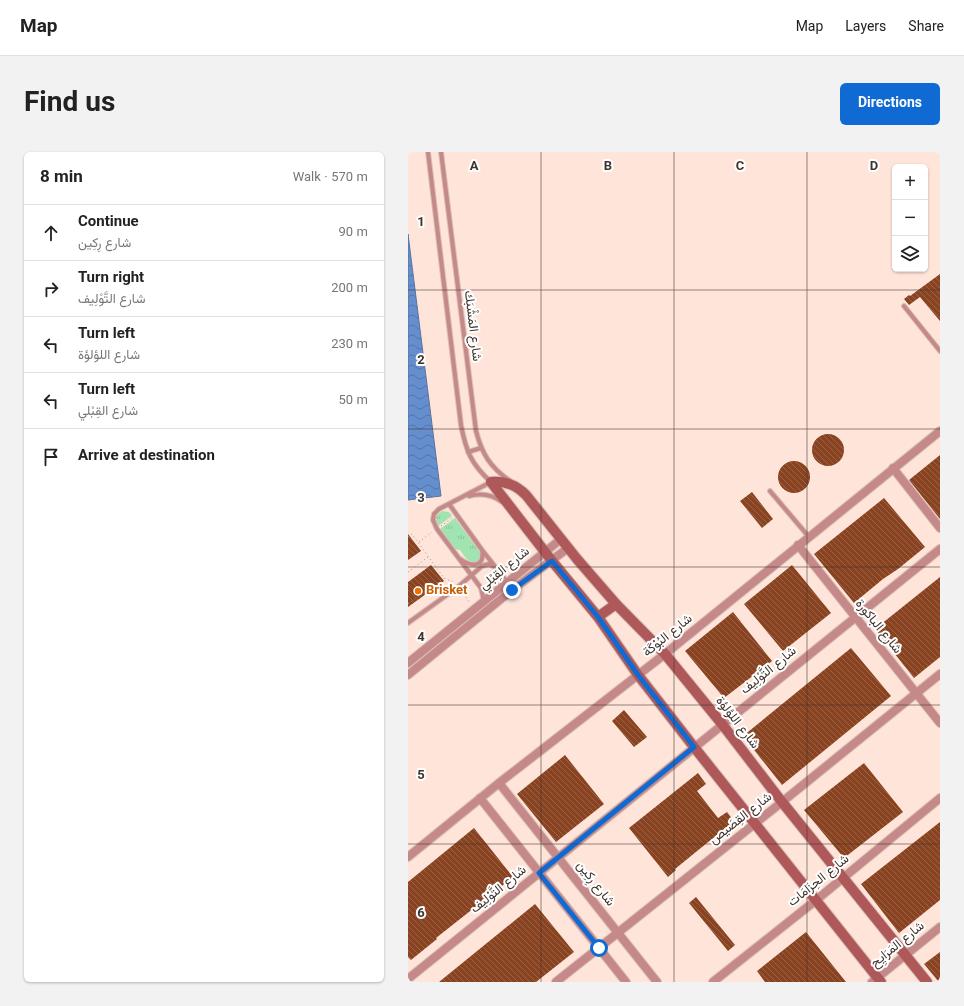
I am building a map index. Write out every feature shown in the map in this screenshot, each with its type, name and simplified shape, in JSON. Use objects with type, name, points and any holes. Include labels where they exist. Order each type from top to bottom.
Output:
[{"type":"street","name":"شارع البُوْكَة","points":[[408,857],[480,798],[665,654],[940,431]]},
{"type":"street","points":[[893,468],[940,528]]},
{"type":"street","points":[[491,482],[504,483],[518,487]]},
{"type":"street","points":[[491,482],[509,507],[598,617],[638,675],[877,981]]},
{"type":"street","name":"شارع اللؤلؤة","points":[[518,487],[616,604],[665,654],[927,982]]},
{"type":"street","name":"شارع القِبْلي","points":[[408,675],[510,586],[545,552],[561,539]]},
{"type":"street","name":"شارع الباكورة","points":[[798,545],[940,723]]},
{"type":"street","name":"شارع القِبْلي","points":[[408,663],[484,602],[552,561],[568,548]]},
{"type":"street","name":"شارع التَّوْلِيف","points":[[410,978],[940,549]]},
{"type":"street","points":[[598,617],[616,604]]},
{"type":"street","name":"شارع القِصَيص","points":[[556,982],[940,674]]},
{"type":"street","name":"شارع رِكِين","points":[[499,783],[657,982]]},
{"type":"street","points":[[480,798],[626,982]]},
{"type":"street","name":"شارع الحِزَامَات","points":[[713,982],[815,901],[940,798]]},
{"type":"street","name":"شارع المَرَايِح","points":[[877,981],[940,927]]},
{"type":"lane","name":"شارع المَشْبَك","points":[[428,152],[460,425],[473,463],[491,482]]},
{"type":"lane","name":"شارع المَشْبَك","points":[[441,152],[474,422],[481,448],[492,466],[518,487]]},
{"type":"lane","points":[[904,306],[940,351]]},
{"type":"lane","points":[[468,452],[481,448]]},
{"type":"lane","points":[[484,602],[481,588],[437,529],[433,520],[436,512],[491,482]]},
{"type":"lane","points":[[770,491],[808,537]]},
{"type":"lane","points":[[461,498],[481,494],[498,499],[509,507]]},
{"type":"lane","points":[[449,504],[510,586]]},
{"type":"lane","points":[[455,554],[466,563],[475,565],[482,559],[482,550]]},
{"type":"lane","points":[[408,623],[486,565],[489,564],[495,567]]},
{"type":"path","points":[[408,538],[412,534],[444,578],[455,584]]},
{"type":"path","points":[[408,572],[429,556]]},
{"type":"path","points":[[408,604],[444,578]]},
{"type":"path","points":[[460,589],[470,603]]},
{"type":"green space","points":[[442,511],[449,512],[452,516],[438,526],[436,516]]},
{"type":"green space","points":[[455,518],[480,552],[480,559],[478,562],[469,561],[460,550],[455,549],[440,529]]},
{"type":"water","points":[[408,234],[441,496],[408,500]]},
{"type":"building","points":[[940,274],[940,321],[920,297],[909,305],[904,299]]},
{"type":"building","points":[[825,434],[831,434],[841,441],[844,450],[843,456],[837,463],[831,466],[825,466],[815,459],[812,453],[812,447],[819,437]]},
{"type":"building","points":[[940,455],[940,519],[909,480]]},
{"type":"building","points":[[791,461],[797,461],[807,468],[810,477],[809,483],[803,490],[797,493],[791,493],[781,486],[778,480],[778,474],[785,464]]},
{"type":"building","points":[[752,492],[773,519],[762,528],[740,501]]},
{"type":"building","points":[[884,498],[925,547],[854,603],[814,554]]},
{"type":"building","points":[[408,534],[421,551],[408,560]]},
{"type":"building","points":[[431,565],[444,581],[408,607],[408,582]]},
{"type":"building","points":[[792,565],[831,613],[783,651],[744,604]]},
{"type":"building","points":[[940,577],[940,657],[914,678],[875,629]]},
{"type":"building","points":[[733,612],[772,661],[724,698],[685,651]]},
{"type":"building","points":[[851,648],[891,696],[782,785],[743,736]]},
{"type":"building","points":[[624,710],[647,737],[634,747],[612,721]]},
{"type":"building","points":[[565,755],[604,804],[556,842],[517,794]]},
{"type":"building","points":[[864,763],[903,812],[844,858],[804,810]]},
{"type":"building","points":[[698,773],[706,784],[697,791],[718,818],[727,812],[734,821],[675,869],[676,870],[668,877],[629,828]]},
{"type":"building","points":[[940,822],[940,900],[899,933],[861,884]]},
{"type":"building","points":[[474,828],[513,877],[436,938],[437,939],[411,960],[408,957],[408,882]]},
{"type":"building","points":[[696,897],[735,945],[728,951],[689,903]]},
{"type":"building","points":[[535,904],[574,952],[536,982],[439,982]]},
{"type":"building","points":[[806,932],[846,982],[765,982],[757,971]]},
{"type":"building","points":[[940,952],[940,982],[939,982],[924,964]]},
{"type":"place","name":"Brisket","points":[[418,591]]},
{"type":"route","points":[[512,590],[552,561],[598,617],[638,675],[694,747],[539,873],[599,948]]}]
